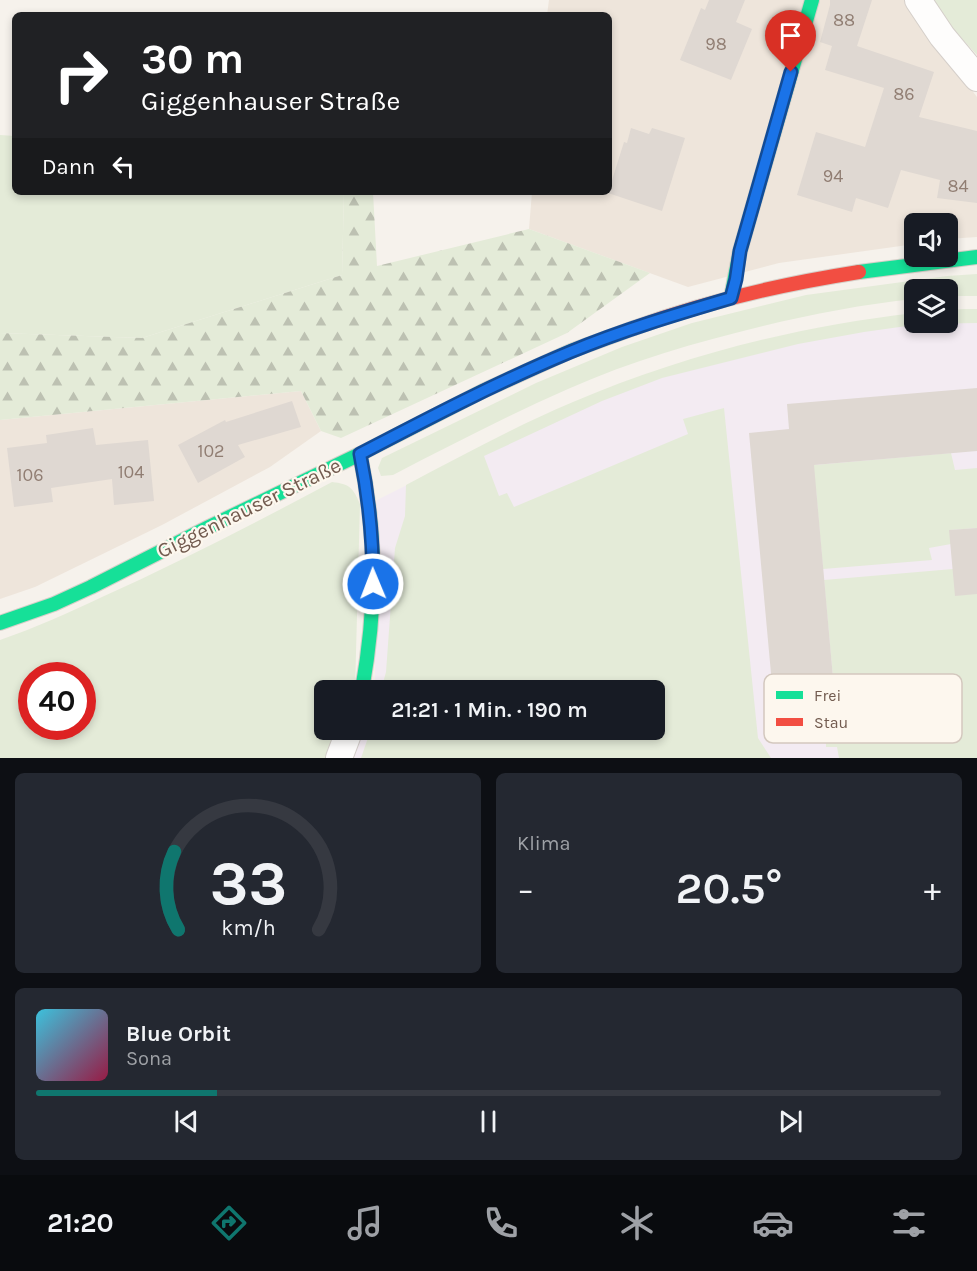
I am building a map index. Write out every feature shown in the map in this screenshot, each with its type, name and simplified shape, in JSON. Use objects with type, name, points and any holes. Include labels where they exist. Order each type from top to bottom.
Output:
[{"type":"main road","points":[[731,298],[740,251],[812,0]]},
{"type":"main road","name":"Giggenhauser Straße","points":[[0,623],[54,604],[91,587],[483,391],[571,351],[653,321],[731,298],[797,282],[877,269],[977,257]]},
{"type":"main road","points":[[360,454],[368,493],[373,539],[374,606],[364,680]]},
{"type":"street","points":[[918,0],[942,36],[977,78]]},
{"type":"street","points":[[339,758],[346,740]]},
{"type":"shaded area","points":[[549,0],[910,0],[928,33],[977,97],[977,237],[958,238],[958,213],[904,213],[904,246],[779,263],[688,287],[529,229],[532,195],[612,195],[612,12],[547,12]]},
{"type":"shaded area","points":[[977,316],[977,758],[350,758],[357,740],[665,740],[665,680],[375,680],[375,501],[497,440],[685,366],[785,340],[904,324],[904,333],[958,333],[958,320]]},
{"type":"shaded area","points":[[301,391],[321,431],[270,467],[162,525],[35,587],[0,599],[0,420]]},
{"type":"green space","points":[[929,0],[977,0],[977,55],[931,5]]},
{"type":"green space","points":[[0,135],[12,136],[12,195],[344,195],[342,275],[142,338],[0,333]]},
{"type":"green space","points":[[344,195],[373,195],[377,266],[529,229],[650,273],[567,333],[341,438],[321,431],[301,391],[0,420],[0,333],[142,338],[342,275]]},
{"type":"green space","points":[[977,274],[977,296],[958,296],[958,279],[925,279]]},
{"type":"green space","points":[[904,282],[904,301],[801,317],[664,353],[568,389],[393,475],[381,476],[378,468],[382,458],[536,383],[622,347],[692,323],[806,295]]},
{"type":"green space","points":[[977,309],[977,323],[958,323],[958,310]]},
{"type":"green space","points":[[904,314],[904,326],[798,344],[662,378],[602,401],[484,456],[499,496],[507,493],[514,507],[688,434],[683,419],[724,408],[758,738],[771,758],[361,758],[367,740],[665,740],[665,680],[384,680],[395,548],[405,516],[406,485],[552,411],[656,371],[741,345]]},
{"type":"green space","points":[[951,453],[955,470],[977,468],[977,528],[950,530],[951,544],[929,548],[932,560],[823,569],[816,490],[792,467]]},
{"type":"green space","points":[[332,482],[343,484],[355,494],[360,504],[355,680],[314,680],[314,740],[340,740],[334,758],[0,758],[0,640],[131,584]]},
{"type":"green space","points":[[953,569],[977,594],[977,758],[839,758],[837,747],[826,747],[826,743],[962,743],[962,674],[833,674],[824,580]]},
{"type":"building","points":[[709,0],[745,0],[736,22],[752,29],[731,80],[680,60],[701,8],[705,10]]},
{"type":"building","points":[[830,0],[872,0],[857,46],[934,72],[919,117],[977,131],[977,203],[937,198],[940,180],[901,170],[888,208],[856,198],[852,212],[797,195],[816,132],[865,147],[884,88],[825,70],[832,46],[820,42]]},
{"type":"building","points":[[631,128],[649,134],[652,128],[685,138],[662,211],[612,194],[612,180],[624,142],[627,143]]},
{"type":"building","points":[[977,388],[977,451],[814,465],[833,674],[771,674],[749,433],[789,429],[787,404]]},
{"type":"building","points":[[292,401],[301,427],[238,445],[245,457],[198,483],[178,445],[225,420],[226,422]]},
{"type":"building","points":[[93,428],[96,445],[148,440],[154,501],[114,505],[112,479],[51,488],[53,502],[14,507],[7,448],[47,443],[46,435]]},
{"type":"building","points":[[977,528],[977,594],[955,596],[949,530]]},
{"type":"traffic: fast","points":[[731,298],[740,251],[812,0]]},
{"type":"traffic: fast","points":[[859,272],[977,257]]},
{"type":"traffic: fast","points":[[0,623],[54,604],[91,587],[483,391],[571,351],[634,328]]},
{"type":"traffic: fast","points":[[360,454],[370,514],[373,572],[370,630],[364,680]]},
{"type":"traffic: jam","points":[[634,328],[745,294],[859,272]]},
{"type":"route","points":[[373,584],[373,539],[368,493],[360,454],[483,391],[571,351],[653,321],[731,298],[740,251],[791,72]]}]
